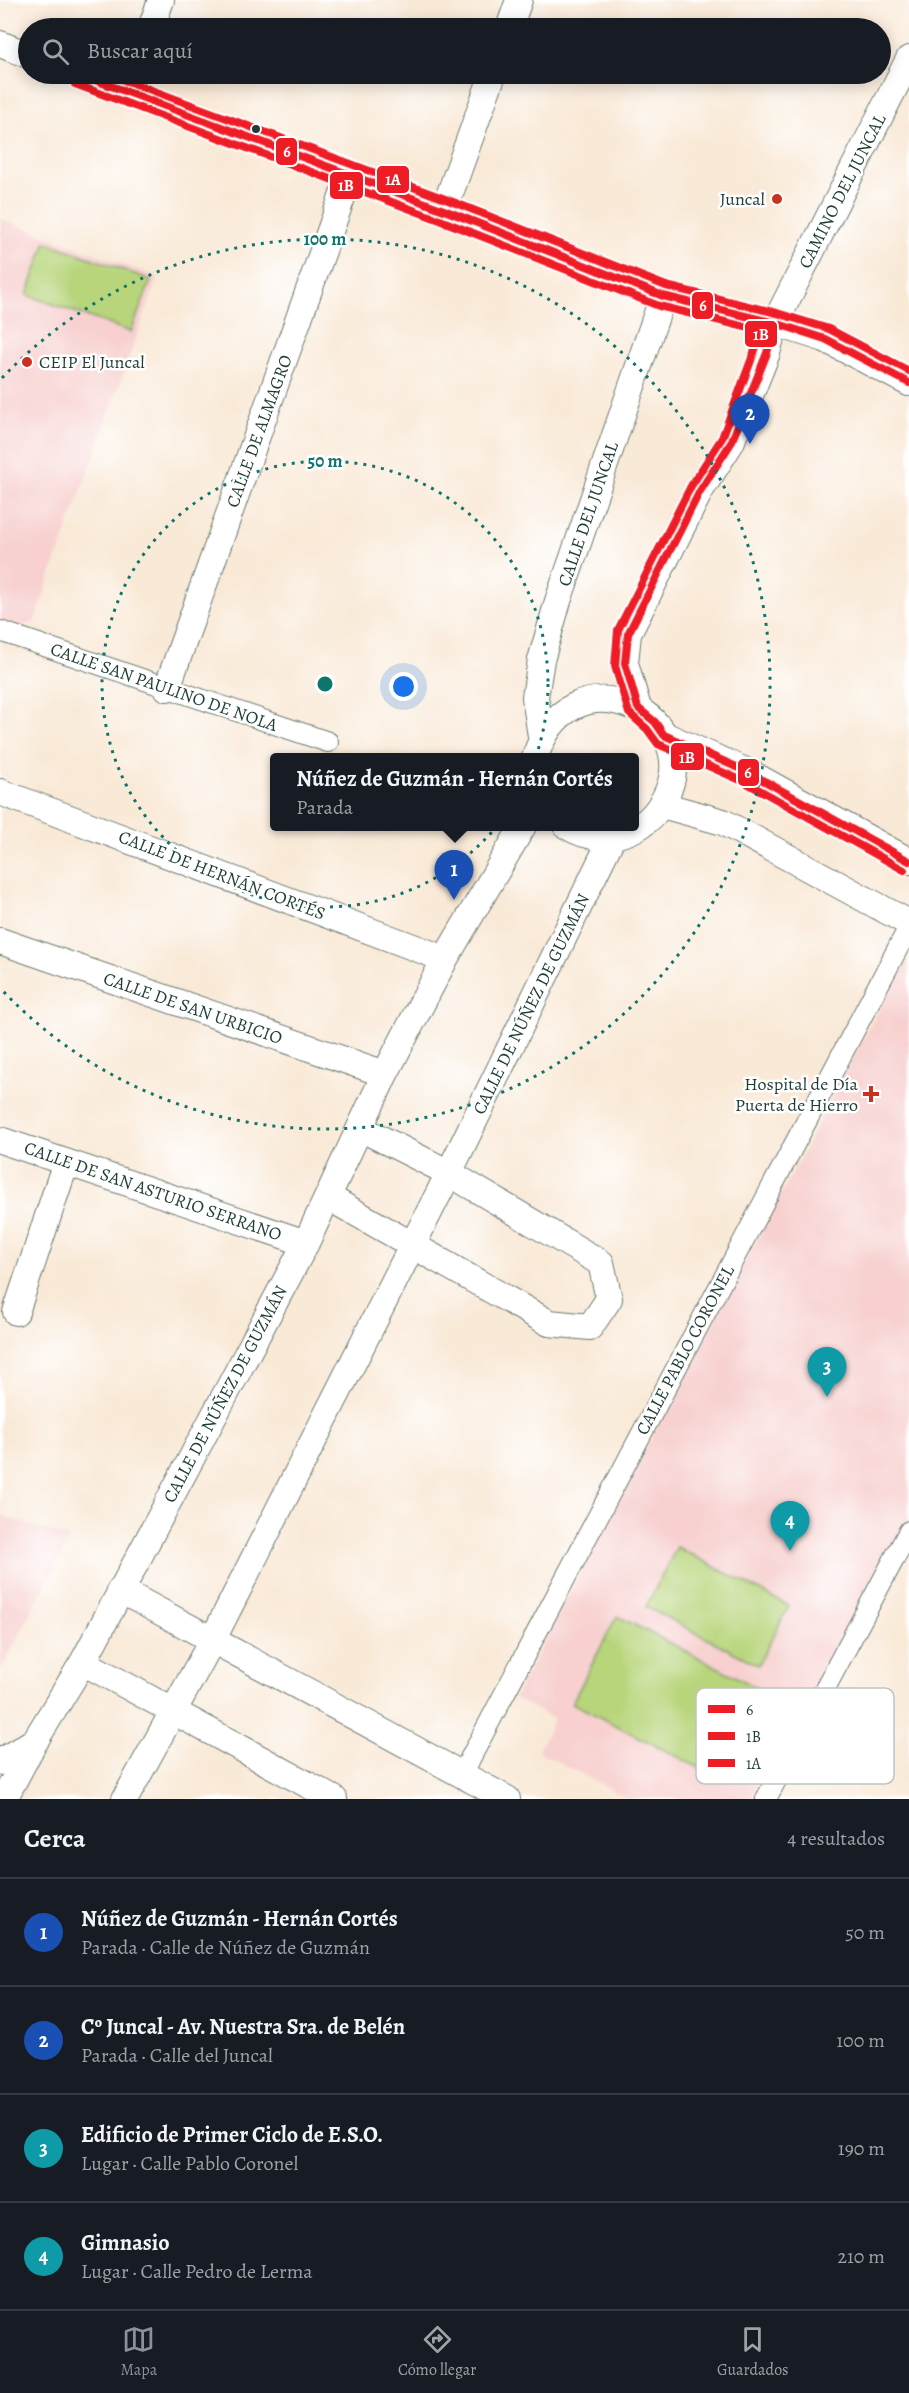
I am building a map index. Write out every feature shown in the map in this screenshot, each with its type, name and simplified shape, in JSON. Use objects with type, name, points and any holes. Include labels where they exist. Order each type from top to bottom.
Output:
[{"type":"street","points":[[155,18],[161,0]]},
{"type":"street","points":[[513,18],[519,0]]},
{"type":"street","points":[[0,44],[18,51]]},
{"type":"street","name":"CAMINO DEL JUNCAL","points":[[775,323],[909,59]]},
{"type":"street","points":[[134,84],[350,175],[663,296],[775,323],[825,339],[909,383]]},
{"type":"street","points":[[444,210],[489,84]]},
{"type":"street","name":"CALLE DE ALMAGRO","points":[[167,688],[350,175]]},
{"type":"street","name":"CALLE DEL JUNCAL","points":[[538,747],[535,697],[541,660],[558,601],[663,296]]},
{"type":"street","points":[[638,708],[625,663],[627,634],[700,491],[731,443],[767,353],[775,323]]},
{"type":"street","name":"CALLE SAN PAULINO DE NOLA","points":[[0,631],[328,742]]},
{"type":"street","points":[[538,747],[555,718],[573,705],[595,699],[617,700],[638,708],[655,722],[664,735],[672,762],[670,784],[662,805],[646,823],[639,827]]},
{"type":"street","points":[[664,735],[750,773],[909,861]]},
{"type":"street","name":"CALLE DE HERNÁN CORTÉS","points":[[0,792],[445,959]]},
{"type":"street","points":[[662,805],[723,822],[909,925]]},
{"type":"street","name":"CALLE DE NÚÑEZ DE GUZMÁN","points":[[4,1799],[36,1739],[83,1662],[306,1243],[385,1074],[445,959],[520,831]]},
{"type":"street","points":[[575,831],[602,838],[631,831]]},
{"type":"street","name":"CALLE DE NÚÑEZ DE GUZMÁN","points":[[125,1799],[213,1639],[449,1173],[613,836]]},
{"type":"street","name":"CALLE PABLO CORONEL","points":[[462,1774],[909,925]]},
{"type":"street","name":"CALLE DE SAN URBICIO","points":[[0,941],[385,1074]]},
{"type":"street","points":[[328,1197],[549,1323],[590,1328],[609,1299],[601,1263],[449,1173],[360,1128]]},
{"type":"street","name":"CALLE DE SAN ASTURIO SERRANO","points":[[0,1140],[306,1243]]},
{"type":"street","points":[[16,1312],[66,1162]]},
{"type":"street","points":[[825,1688],[909,1531]]},
{"type":"street","points":[[120,1590],[507,1799]]},
{"type":"street","points":[[83,1662],[334,1799]]},
{"type":"street","points":[[0,1762],[36,1739]]},
{"type":"street","points":[[766,1799],[774,1784]]},
{"type":"shaded area","points":[[0,219],[158,277],[34,622],[10,631],[0,627]]},
{"type":"shaded area","points":[[904,962],[909,965],[909,1519],[818,1688],[696,1688],[696,1784],[767,1784],[759,1799],[629,1799],[538,1751],[554,1719],[514,1698]]},
{"type":"shaded area","points":[[0,1515],[70,1538],[0,1672]]},
{"type":"green space","points":[[46,242],[151,280],[131,332],[27,295]]},
{"type":"green space","points":[[677,1547],[789,1606],[758,1665],[646,1607]]},
{"type":"green space","points":[[617,1616],[758,1688],[696,1688],[696,1766],[572,1703]]},
{"type":"transit line","name":"1B","points":[[75,84],[440,220],[659,306],[762,331],[722,438],[691,486],[618,630],[615,666],[629,713],[647,729],[658,744],[745,782],[904,870]]},
{"type":"transit line","name":"6","points":[[106,84],[444,210],[663,296],[775,323],[825,339],[909,383]]},
{"type":"transit line","name":"1A","points":[[135,84],[448,200],[666,286],[777,313],[829,329],[909,371]]},
{"type":"transit line","name":"6","points":[[775,323],[767,353],[731,443],[700,491],[628,634],[625,663],[638,708],[655,722],[664,735],[750,773],[909,861]]},
{"type":"place","name":"Juncal","points":[[777,199]]},
{"type":"place","name":"CEIP El Juncal","points":[[27,362]]},
{"type":"place","name":"Cº Juncal - Av. Nuestra Sra. de Belén","points":[[750,444]]},
{"type":"place","name":"Núñez de Guzmán - Hernán Cortés","points":[[454,900]]},
{"type":"place","name":"Hospital de Día Puerta de Hierro","points":[[871,1094]]},
{"type":"place","name":"Edificio de Primer Ciclo de E.S.O.","points":[[827,1397]]},
{"type":"place","name":"Gimnasio","points":[[790,1551]]}]
